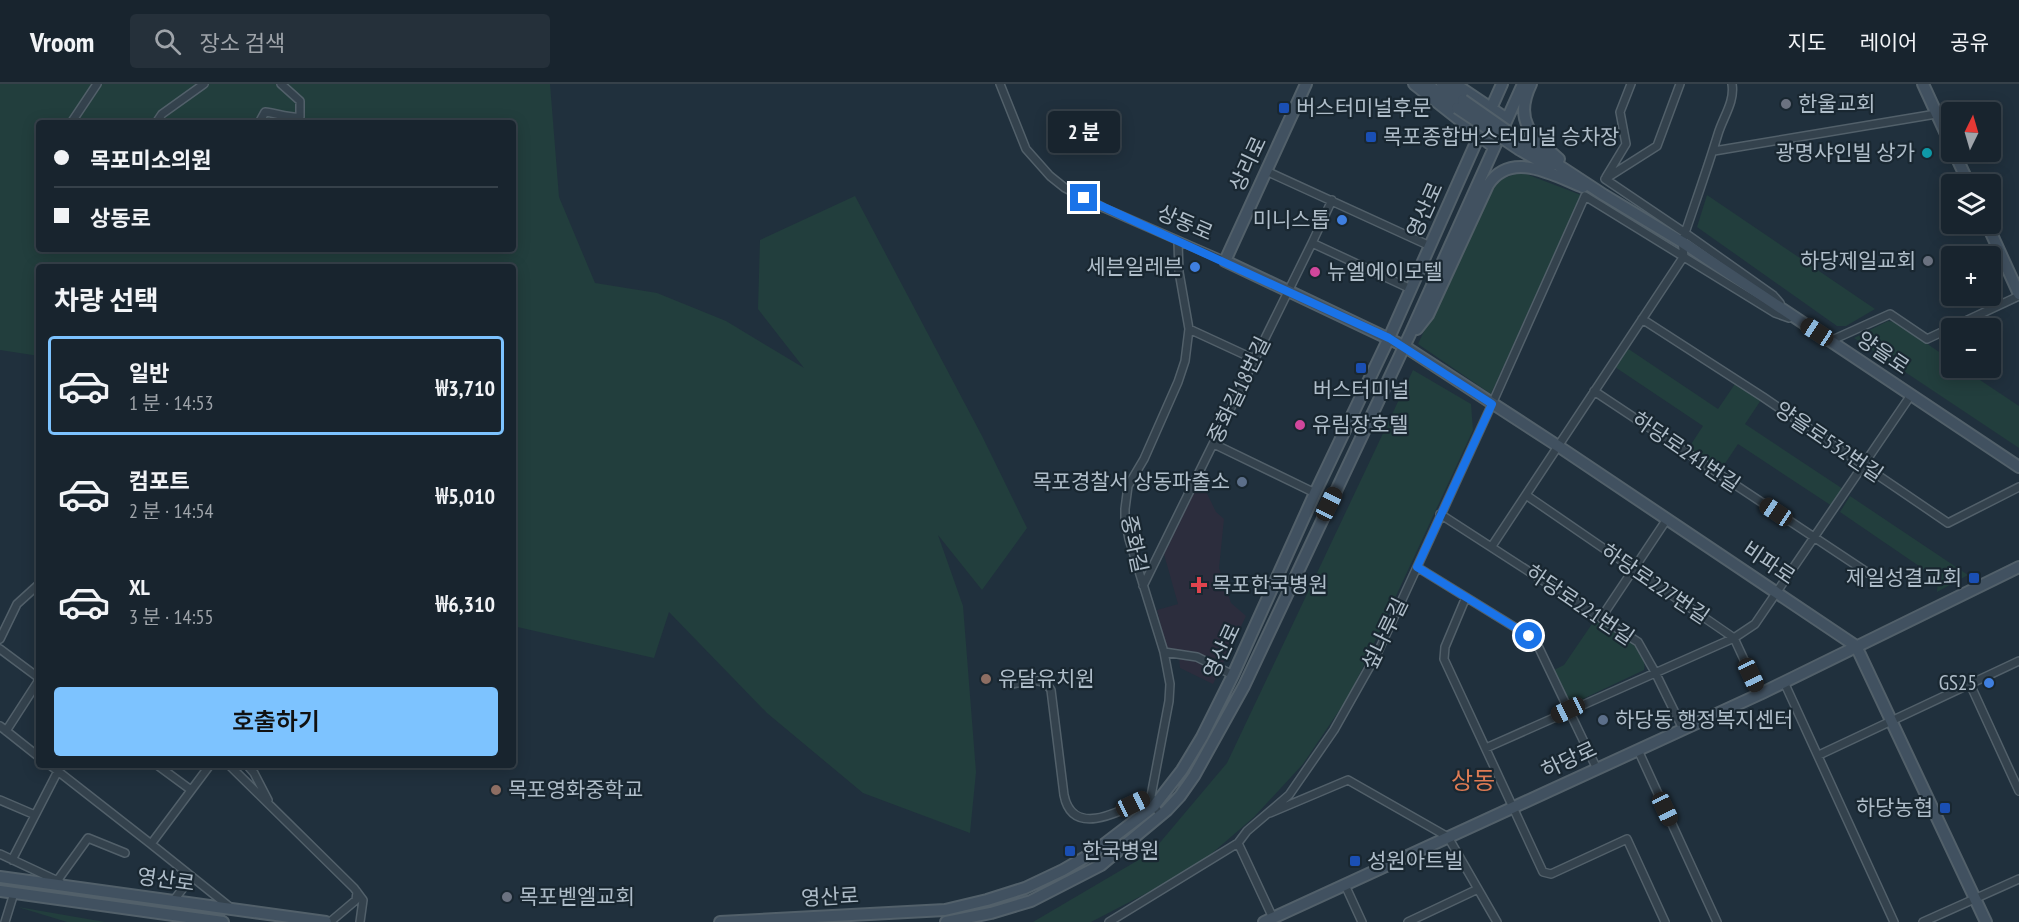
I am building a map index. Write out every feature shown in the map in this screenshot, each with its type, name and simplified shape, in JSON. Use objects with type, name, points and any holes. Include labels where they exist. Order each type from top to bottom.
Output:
[{"type":"street","points":[[73,120],[97,84]]},
{"type":"street","points":[[158,120],[162,114],[204,84]]},
{"type":"street","points":[[261,120],[265,112],[300,117],[300,101],[281,84]]},
{"type":"street","name":"상동로","points":[[1000,84],[1026,149],[1050,176],[1065,188],[1404,346]]},
{"type":"street","name":"상리로","points":[[1225,261],[1306,84]]},
{"type":"street","points":[[1414,84],[1494,147]]},
{"type":"street","points":[[1427,84],[1460,104]]},
{"type":"street","points":[[1442,84],[1460,104]]},
{"type":"street","points":[[1455,84],[1507,119]]},
{"type":"street","name":"영산로","points":[[946,922],[991,913],[1031,901],[1101,865],[1156,806],[1187,762],[1233,675],[1315,493],[1389,338],[1502,84]]},
{"type":"street","name":"영산로","points":[[720,922],[945,910],[987,900],[1025,888],[1063,870],[1094,852],[1156,806],[1180,796],[1194,776],[1244,686],[1404,346],[1523,84]]},
{"type":"street","points":[[1531,84],[1523,107],[1525,121],[1530,132],[1540,143],[1604,195]]},
{"type":"street","points":[[1605,179],[1626,144],[1620,112],[1631,84]]},
{"type":"street","points":[[1605,179],[1657,146],[1680,84]]},
{"type":"street","points":[[1492,546],[1683,256],[1684,237],[1714,152],[1718,132],[1730,104],[1732,84]]},
{"type":"street","points":[[1923,84],[1941,124]]},
{"type":"street","name":"양을로","points":[[1460,104],[1521,146],[1604,195],[1684,237],[1790,314],[2019,466]]},
{"type":"street","points":[[1714,152],[1936,114]]},
{"type":"street","points":[[1404,346],[1428,315],[1488,185],[1496,175],[1514,167],[1528,167],[1604,195]]},
{"type":"street","points":[[1266,171],[1430,246]]},
{"type":"street","points":[[1605,179],[1684,237]]},
{"type":"street","name":"섶나루길","points":[[1109,922],[1238,843],[1247,831],[1289,795],[1334,730],[1378,652],[1585,196],[1683,256]]},
{"type":"street","name":"중화길18번길","points":[[1143,586],[1332,200]]},
{"type":"street","points":[[1830,340],[1890,314],[1927,339],[2019,295],[1992,234]]},
{"type":"street","name":"중화길","points":[[1156,806],[1170,684],[1164,652],[1125,519],[1128,486],[1144,459],[1185,361],[1189,329],[1179,272],[1178,242]]},
{"type":"street","points":[[1312,243],[1411,289]]},
{"type":"street","points":[[1683,256],[1775,313],[1804,323]]},
{"type":"street","name":"양을로532번길","points":[[1642,319],[1948,523],[2019,487]]},
{"type":"street","points":[[1189,329],[1254,359]]},
{"type":"street","name":"비파로","points":[[1404,346],[1778,592],[1856,646],[1986,922]]},
{"type":"street","name":"하당로241번길","points":[[1594,391],[1868,573]]},
{"type":"street","points":[[1486,748],[1734,638],[1755,624],[1911,395]]},
{"type":"street","points":[[1214,444],[1315,493]]},
{"type":"street","name":"하당로227번길","points":[[1526,495],[1734,638]]},
{"type":"street","name":"하당로221번길","points":[[1440,514],[1638,642],[1683,729]]},
{"type":"street","points":[[1601,618],[1668,519]]},
{"type":"street","points":[[1417,567],[1529,636],[1539,648],[1597,769]]},
{"type":"street","name":"하당로","points":[[1271,921],[1760,694],[2019,567]]},
{"type":"street","points":[[0,639],[17,604],[36,587]]},
{"type":"street","points":[[1466,597],[1445,647],[1444,659],[1543,872],[1551,874],[1627,839],[1665,922]]},
{"type":"street","points":[[1734,638],[1760,694]]},
{"type":"street","points":[[0,649],[36,677]]},
{"type":"street","points":[[1164,652],[1197,657],[1233,675]]},
{"type":"street","points":[[1819,755],[2019,661]]},
{"type":"street","points":[[1011,684],[1041,680],[1047,683],[1051,690],[1065,804],[1070,811],[1080,818],[1102,817],[1124,810],[1156,806]]},
{"type":"street","points":[[1784,682],[1894,922]]},
{"type":"street","points":[[36,683],[3,728],[36,754]]},
{"type":"street","points":[[1970,684],[2019,791]]},
{"type":"street","points":[[1638,750],[1718,922]]},
{"type":"street","points":[[12,860],[59,768],[232,909]]},
{"type":"street","points":[[161,768],[191,790]]},
{"type":"street","points":[[151,844],[208,768]]},
{"type":"street","points":[[232,768],[357,892],[363,900],[360,922]]},
{"type":"street","points":[[250,768],[271,808]]},
{"type":"street","points":[[1267,814],[1348,780],[1448,837],[1497,922]]},
{"type":"street","points":[[0,800],[35,814]]},
{"type":"street","points":[[57,881],[88,838],[125,853]]},
{"type":"street","points":[[1238,843],[1271,921]]},
{"type":"street","points":[[0,854],[57,881],[90,888]]},
{"type":"street","points":[[173,901],[192,877]]},
{"type":"street","name":"영산로","points":[[0,878],[90,888],[328,922]]},
{"type":"street","points":[[1923,922],[2019,879]]},
{"type":"street","points":[[1345,885],[1362,922]]},
{"type":"street","points":[[1408,922],[1478,889]]},
{"type":"street","name":"영산로","points":[[0,891],[223,922]]},
{"type":"street","points":[[328,922],[356,900],[357,892]]},
{"type":"street","points":[[5,922],[14,893]]},
{"type":"shaded area","name":"목포한국병원","points":[[1200,479],[1216,512],[1224,519],[1219,568],[1231,603],[1246,616],[1213,684],[1180,668],[1179,656],[1168,656],[1157,610],[1178,604],[1164,554]]},
{"type":"green space","points":[[0,84],[550,84],[559,197],[595,283],[657,293],[726,321],[804,368],[758,309],[760,240],[855,196],[982,436],[1027,528],[982,590],[938,535],[963,606],[976,772],[970,833],[863,793],[767,713],[669,612],[654,658],[516,627],[516,264],[36,264],[36,356],[0,350]]},
{"type":"green space","points":[[1515,174],[1526,174],[1581,195],[1491,394],[1418,344],[1491,189],[1497,181]]},
{"type":"green space","points":[[1707,195],[1875,309],[1846,326],[1837,326],[1697,227]]},
{"type":"green space","points":[[1888,321],[1895,322],[1941,353],[1941,378],[1977,378],[2019,406],[2019,448],[1854,338]]},
{"type":"green space","points":[[1624,346],[1718,409],[1737,381],[1763,397],[1745,424],[1846,491],[1835,508],[1738,444],[1718,474],[1686,452],[1703,426],[1612,365]]},
{"type":"green space","points":[[1413,370],[1471,404],[1473,430],[1347,699],[1303,764],[1254,817],[1195,868],[1091,922],[1033,922],[1152,852],[1227,763]]},
{"type":"green space","points":[[1850,496],[1968,575],[1937,592],[1938,579],[1840,512]]},
{"type":"green space","points":[[1596,618],[1620,633],[1635,646],[1644,661],[1644,670],[1569,704],[1554,670],[1564,665]]},
{"type":"green space","points":[[18,907],[105,922],[67,922]]},
{"type":"place","name":"한울교회","points":[[1786,104]]},
{"type":"place","name":"버스터미널후문","points":[[1284,108]]},
{"type":"place","name":"목포종합버스터미널 승차장","points":[[1371,137]]},
{"type":"place","name":"광명샤인빌 상가","points":[[1927,153]]},
{"type":"place","name":"미니스톱","points":[[1342,220]]},
{"type":"place","name":"하당제일교회","points":[[1928,261]]},
{"type":"place","name":"세븐일레븐","points":[[1195,267]]},
{"type":"place","name":"뉴엘에이모텔","points":[[1315,272]]},
{"type":"place","name":"버스터미널","points":[[1361,368]]},
{"type":"place","name":"유림장호텔","points":[[1300,425]]},
{"type":"place","name":"목포경찰서 상동파출소","points":[[1242,482]]},
{"type":"place","name":"제일성결교회","points":[[1974,578]]},
{"type":"place","name":"목포한국병원","points":[[1199,585]]},
{"type":"place","name":"유달유치원","points":[[986,679]]},
{"type":"place","name":"GS25","points":[[1989,683]]},
{"type":"place","name":"하당동 행정복지센터","points":[[1603,720]]},
{"type":"place","name":"목포영화중학교","points":[[496,790]]},
{"type":"place","name":"하당농협","points":[[1945,808]]},
{"type":"place","name":"한국병원","points":[[1070,851]]},
{"type":"place","name":"성원아트빌","points":[[1355,861]]},
{"type":"place","name":"목포벧엘교회","points":[[507,897]]},
{"type":"district","name":"상동","points":[[1473,781]]},
{"type":"route","points":[[1084,198],[1389,338],[1492,404],[1417,567],[1529,636]]}]
